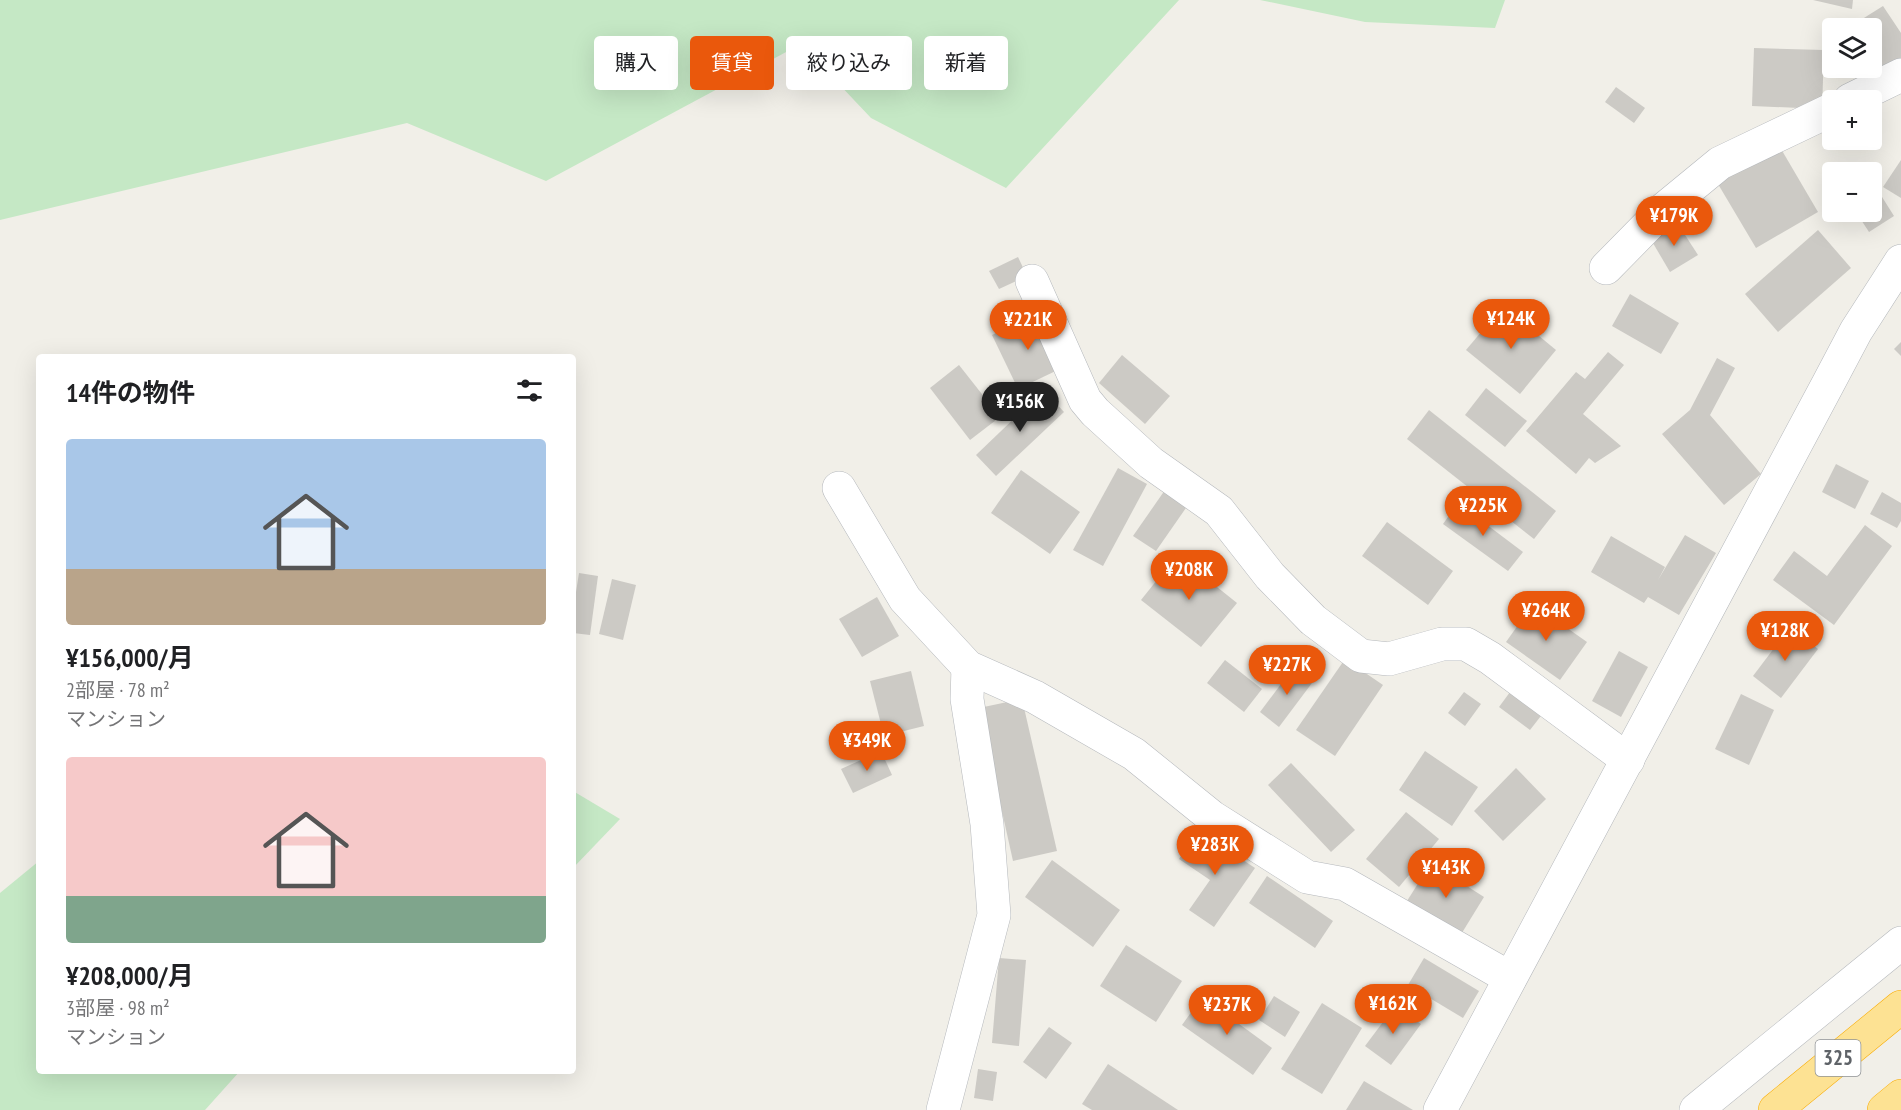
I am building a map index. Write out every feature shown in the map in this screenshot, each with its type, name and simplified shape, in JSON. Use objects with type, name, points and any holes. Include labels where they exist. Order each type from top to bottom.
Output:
[{"type":"highway","name":"325","points":[[1775,1110],[1901,1007]]},
{"type":"highway","points":[[1884,1110],[1901,1096]]},
{"type":"street","points":[[1870,90],[1901,75]]},
{"type":"street","points":[[1606,268],[1664,209],[1720,163],[1822,114]]},
{"type":"street","points":[[1440,1110],[1856,332],[1901,261]]},
{"type":"street","points":[[1032,281],[1085,400],[1151,463],[1219,511],[1270,576],[1312,620],[1361,656],[1389,659],[1442,644],[1466,644],[1490,658],[1628,760]]},
{"type":"street","points":[[839,488],[905,599],[968,667],[1035,697],[1134,754],[1212,817],[1307,877],[1345,884],[1509,978]]},
{"type":"street","points":[[943,1110],[994,915],[987,824],[967,699],[968,667]]},
{"type":"street","points":[[1696,1110],[1901,943]]},
{"type":"green space","points":[[0,0],[1179,0],[1006,188],[871,118],[845,90],[912,90],[912,36],[786,36],[786,52],[774,59],[774,36],[690,36],[690,90],[715,90],[546,181],[407,123],[0,220]]},
{"type":"green space","points":[[1260,0],[1505,0],[1495,28],[1365,22]]},
{"type":"green space","points":[[576,793],[620,819],[576,865]]},
{"type":"green space","points":[[36,863],[36,1074],[237,1074],[205,1110],[0,1110],[0,893]]},
{"type":"building","points":[[1813,0],[1853,0],[1852,9]]},
{"type":"building","points":[[1883,6],[1901,33],[1901,60],[1882,72],[1882,18],[1864,18]]},
{"type":"building","points":[[1754,48],[1822,50],[1822,109],[1752,106]]},
{"type":"building","points":[[1860,78],[1873,78],[1864,84]]},
{"type":"building","points":[[1616,87],[1645,108],[1634,123],[1605,102]]},
{"type":"building","points":[[1777,142],[1818,212],[1756,248],[1715,179]]},
{"type":"building","points":[[1901,160],[1901,198],[1883,187]]},
{"type":"building","points":[[1882,197],[1894,216],[1869,232],[1862,222],[1882,222]]},
{"type":"building","points":[[1676,221],[1698,255],[1670,272],[1650,238]]},
{"type":"building","points":[[1818,230],[1851,268],[1778,332],[1745,294]]},
{"type":"building","points":[[1018,257],[1027,276],[999,289],[989,271]]},
{"type":"building","points":[[1630,294],[1679,323],[1661,354],[1612,326]]},
{"type":"building","points":[[1503,306],[1556,350],[1520,394],[1466,350]]},
{"type":"building","points":[[1038,313],[1064,367],[1018,389],[992,335]]},
{"type":"building","points":[[1901,342],[1901,356],[1894,349]]},
{"type":"building","points":[[1608,352],[1624,365],[1583,414],[1621,446],[1595,463],[1589,458],[1576,474],[1526,431],[1576,372],[1585,379]]},
{"type":"building","points":[[1122,355],[1170,396],[1145,424],[1099,383]]},
{"type":"building","points":[[1717,358],[1735,368],[1710,415],[1761,474],[1724,505],[1662,434],[1690,410]]},
{"type":"building","points":[[959,365],[1000,417],[970,440],[930,388]]},
{"type":"building","points":[[1486,388],[1527,421],[1505,447],[1465,415]]},
{"type":"building","points":[[1044,390],[1064,412],[996,476],[976,455]]},
{"type":"building","points":[[1429,410],[1556,511],[1534,539],[1407,439]]},
{"type":"building","points":[[1836,464],[1869,481],[1855,509],[1822,492]]},
{"type":"building","points":[[1118,468],[1147,484],[1103,566],[1073,550]]},
{"type":"building","points":[[1021,470],[1080,512],[1050,554],[991,513]]},
{"type":"building","points":[[1165,490],[1188,505],[1156,551],[1133,536]]},
{"type":"building","points":[[1882,492],[1901,503],[1901,521],[1897,528],[1870,514]]},
{"type":"building","points":[[1458,503],[1523,552],[1508,571],[1443,524]]},
{"type":"building","points":[[1387,522],[1453,571],[1428,605],[1362,556]]},
{"type":"building","points":[[1865,525],[1892,546],[1834,625],[1773,580],[1794,551],[1827,576]]},
{"type":"building","points":[[1685,535],[1716,553],[1679,615],[1648,597],[1644,603],[1591,572],[1611,536],[1665,567],[1658,580]]},
{"type":"building","points":[[1177,555],[1237,603],[1201,647],[1141,600]]},
{"type":"building","points":[[579,573],[598,576],[590,635],[576,633],[576,592]]},
{"type":"building","points":[[612,579],[636,585],[623,640],[599,634]]},
{"type":"building","points":[[877,597],[899,636],[862,657],[839,619]]},
{"type":"building","points":[[1533,604],[1587,642],[1560,680],[1506,642]]},
{"type":"building","points":[[1790,627],[1818,649],[1781,698],[1753,676]]},
{"type":"building","points":[[1619,651],[1648,667],[1621,717],[1592,701]]},
{"type":"building","points":[[1345,659],[1383,685],[1335,756],[1296,730]]},
{"type":"building","points":[[1225,660],[1262,689],[1244,712],[1207,683]]},
{"type":"building","points":[[1296,664],[1315,679],[1279,727],[1260,712]]},
{"type":"building","points":[[911,671],[924,726],[884,736],[870,681]]},
{"type":"building","points":[[1513,688],[1544,712],[1530,730],[1499,707]]},
{"type":"building","points":[[1464,692],[1481,704],[1465,726],[1448,713]]},
{"type":"building","points":[[1741,694],[1774,710],[1749,765],[1715,749]]},
{"type":"building","points":[[1022,699],[1057,851],[1013,861],[979,708]]},
{"type":"building","points":[[881,751],[892,775],[853,793],[841,769]]},
{"type":"building","points":[[1425,751],[1478,787],[1452,826],[1399,790]]},
{"type":"building","points":[[1291,763],[1355,830],[1331,852],[1268,785]]},
{"type":"building","points":[[1516,768],[1546,799],[1503,841],[1474,811]]},
{"type":"building","points":[[1406,812],[1439,839],[1399,887],[1366,859]]},
{"type":"building","points":[[1198,830],[1255,868],[1214,927],[1189,910],[1210,880],[1179,859]]},
{"type":"building","points":[[1052,860],[1120,910],[1093,947],[1025,897]]},
{"type":"building","points":[[1431,863],[1484,897],[1460,936],[1407,901]]},
{"type":"building","points":[[1267,876],[1333,921],[1315,948],[1249,903]]},
{"type":"building","points":[[1126,945],[1182,981],[1156,1022],[1100,986]]},
{"type":"building","points":[[999,958],[1026,960],[1019,1046],[992,1043]]},
{"type":"building","points":[[1424,958],[1479,991],[1463,1018],[1408,985]]},
{"type":"building","points":[[1274,996],[1300,1012],[1285,1037],[1259,1020]]},
{"type":"building","points":[[1202,997],[1272,1048],[1253,1075],[1182,1025]]},
{"type":"building","points":[[1322,1003],[1362,1028],[1322,1094],[1281,1069]]},
{"type":"building","points":[[1395,1006],[1421,1024],[1391,1065],[1365,1046]]},
{"type":"building","points":[[1049,1027],[1072,1043],[1046,1079],[1023,1062]]},
{"type":"building","points":[[1108,1064],[1178,1110],[1092,1110],[1082,1104]]},
{"type":"building","points":[[978,1069],[997,1072],[993,1101],[974,1098]]},
{"type":"building","points":[[1364,1081],[1413,1110],[1346,1110]]}]
